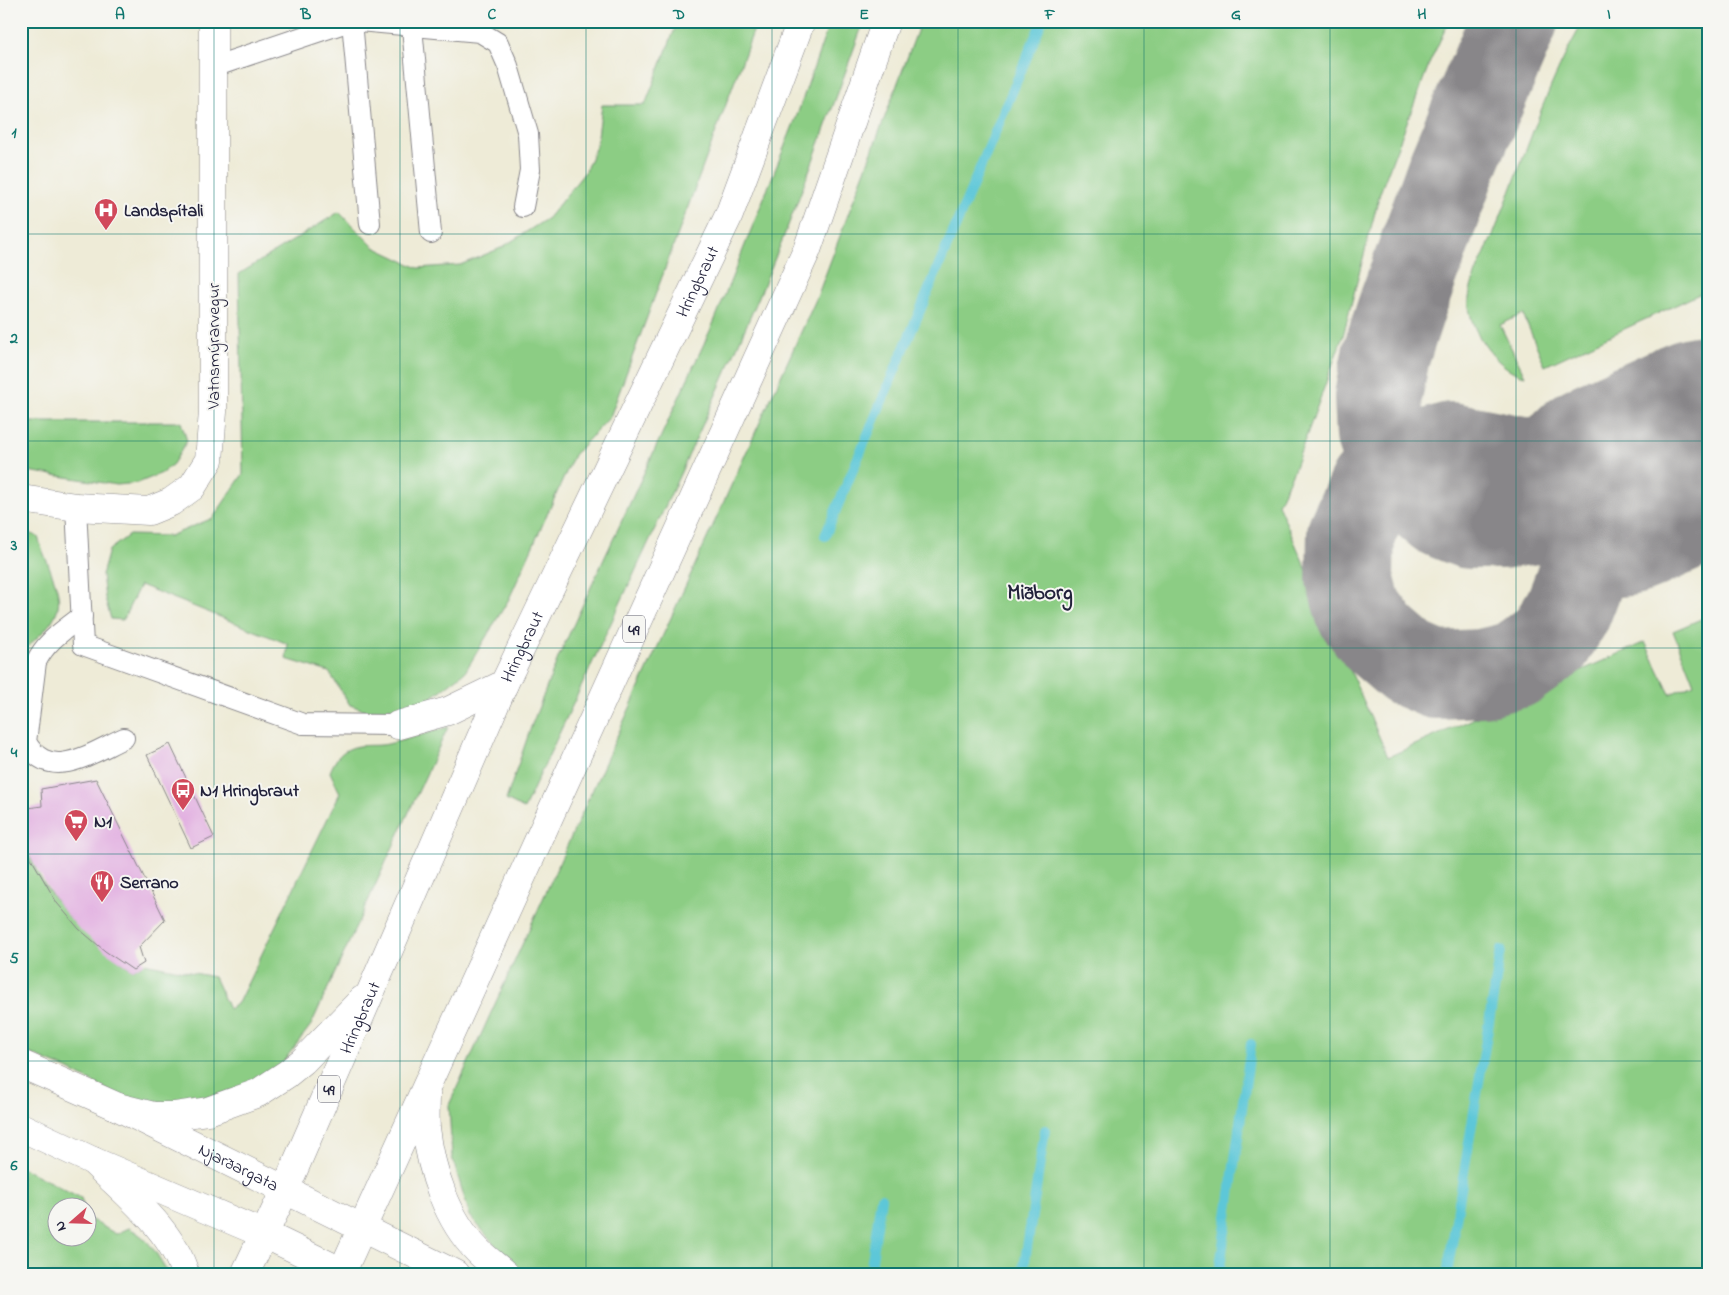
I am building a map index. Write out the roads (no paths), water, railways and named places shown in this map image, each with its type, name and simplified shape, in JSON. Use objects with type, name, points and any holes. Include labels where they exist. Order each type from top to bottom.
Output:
[{"type":"main road","name":"Vatnsmýrarvegur","points":[[21,498],[76,507],[149,511],[171,502],[192,486],[209,460],[213,412],[213,21]]},
{"type":"main road","name":"Hringbraut","points":[[245,1274],[286,1190],[504,684],[729,215],[801,21]]},
{"type":"main road","name":"49","points":[[343,1273],[426,1086],[807,250],[886,21]]},
{"type":"main road","points":[[398,725],[448,710],[504,684]]},
{"type":"main road","points":[[118,1107],[154,1116],[174,1116],[208,1111],[258,1093],[303,1061],[373,988]]},
{"type":"main road","name":"Njarðargata","points":[[21,1064],[118,1107],[455,1274]]},
{"type":"main road","points":[[426,1086],[426,1127],[432,1163],[445,1200],[456,1223],[477,1250],[504,1274]]},
{"type":"main road","points":[[21,1127],[93,1161],[264,1234],[343,1273]]},
{"type":"main road","points":[[93,1161],[155,1221],[181,1260],[185,1274]]},
{"type":"lane","points":[[213,67],[351,21],[370,224]]},
{"type":"lane","points":[[359,21],[480,32],[498,43],[508,66],[528,134],[530,170],[523,207]]},
{"type":"lane","points":[[412,27],[431,233]]},
{"type":"lane","points":[[76,507],[84,644],[303,724],[398,725]]},
{"type":"lane","points":[[82,616],[49,641],[36,662],[26,742],[31,751],[39,758],[58,764],[68,763],[124,738]]},
{"type":"waterway","points":[[825,536],[1042,21]]},
{"type":"waterway","points":[[1447,1274],[1501,950]]},
{"type":"waterway","points":[[1219,1274],[1251,1044]]},
{"type":"waterway","points":[[1023,1274],[1045,1130]]},
{"type":"waterway","points":[[870,1274],[881,1198]]},
{"type":"place","name":"Landspítali","points":[[106,231]]},
{"type":"place","name":"N1 Hringbraut","points":[[183,811]]},
{"type":"place","name":"N1","points":[[76,842]]},
{"type":"place","name":"Serrano","points":[[102,903]]},
{"type":"district","name":"Miðborg","points":[[1040,591]]}]
